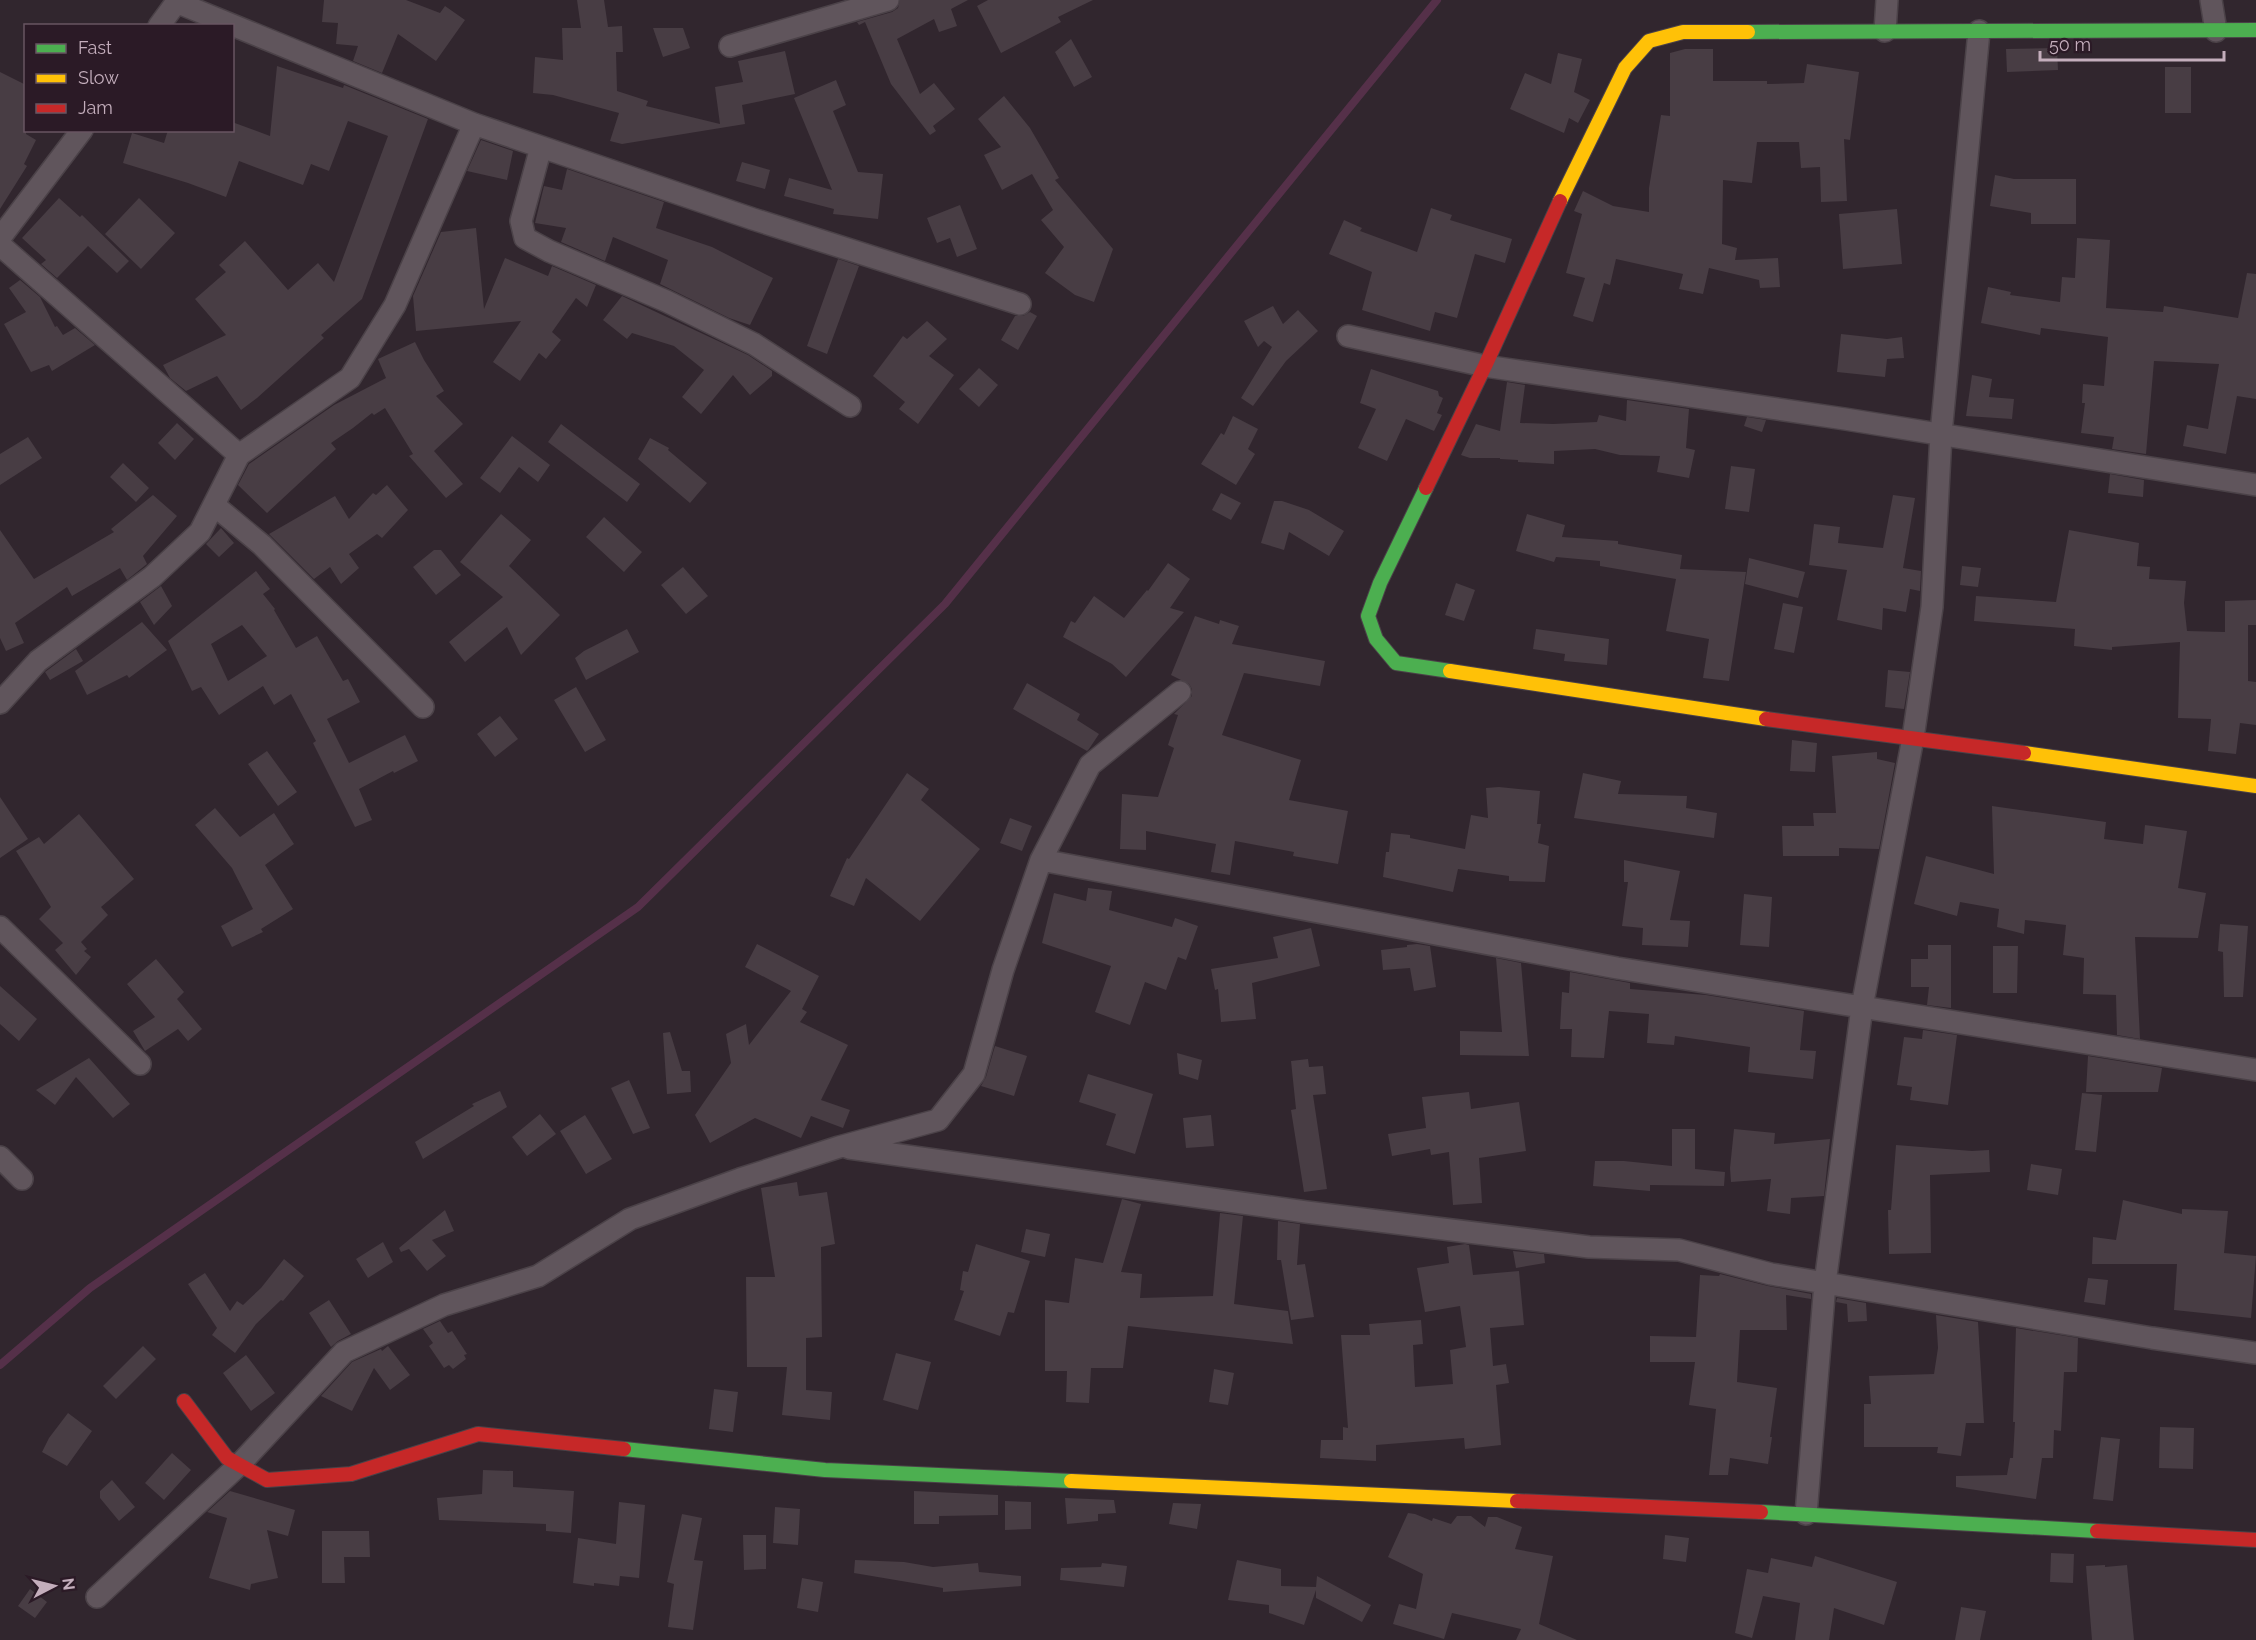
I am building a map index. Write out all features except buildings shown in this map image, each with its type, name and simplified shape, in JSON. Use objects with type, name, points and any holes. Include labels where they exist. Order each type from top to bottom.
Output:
[{"type":"street","points":[[730,46],[888,0]]},
{"type":"street","points":[[1885,31],[1887,0]]},
{"type":"street","points":[[2211,0],[2216,31]]},
{"type":"street","points":[[160,24],[177,1],[233,24]]},
{"type":"street","points":[[234,25],[474,124],[753,219],[1020,304]]},
{"type":"street","points":[[2256,30],[1683,32],[1649,41],[1625,68],[1573,172],[1485,366],[1380,583],[1368,616],[1376,639],[1396,663],[1753,717],[2256,786]]},
{"type":"street","points":[[1806,1514],[1825,1283],[1862,1007],[1913,738],[1932,607],[1941,434],[1980,31]]},
{"type":"street","points":[[0,703],[38,661],[152,577],[200,532],[239,455],[350,378],[395,305],[474,124]]},
{"type":"street","points":[[0,238],[9,213],[80,132]]},
{"type":"street","points":[[541,147],[521,221],[525,238],[549,251],[666,301],[754,344],[850,406]]},
{"type":"street","points":[[0,245],[239,455]]},
{"type":"street","points":[[1347,336],[1485,366],[1941,434],[2256,485]]},
{"type":"street","points":[[214,505],[262,545],[423,707]]},
{"type":"street","points":[[97,1598],[239,1465],[344,1352],[444,1305],[538,1276],[630,1219],[740,1179],[839,1147],[938,1120],[974,1074],[1003,970],[1041,860],[1090,765],[1180,692]]},
{"type":"street","points":[[1041,860],[1617,968],[2256,1070]]},
{"type":"street","points":[[0,927],[140,1064]]},
{"type":"street","points":[[839,1147],[1306,1212],[1589,1247],[1679,1250],[1771,1274],[2151,1338],[2256,1353]]},
{"type":"street","points":[[0,1157],[22,1179]]},
{"type":"street","points":[[184,1401],[227,1458],[267,1480],[351,1474],[478,1434],[825,1470],[1806,1514],[2256,1540]]},
{"type":"waterway","points":[[0,1365],[90,1288],[638,907],[945,604],[1437,0]]},
{"type":"traffic: fast","points":[[1748,32],[2256,30]]},
{"type":"traffic: fast","points":[[1426,488],[1380,583],[1368,616],[1376,639],[1396,663],[1450,671]]},
{"type":"traffic: fast","points":[[624,1449],[825,1470],[1071,1481]]},
{"type":"traffic: fast","points":[[1761,1512],[2097,1531]]},
{"type":"traffic: slow","points":[[1560,201],[1625,68],[1649,41],[1683,32],[1748,32]]},
{"type":"traffic: slow","points":[[1450,671],[1766,719]]},
{"type":"traffic: slow","points":[[2024,753],[2256,786]]},
{"type":"traffic: slow","points":[[1071,1481],[1517,1501]]},
{"type":"traffic: jam","points":[[1426,488],[1485,366],[1560,201]]},
{"type":"traffic: jam","points":[[1766,719],[2024,753]]},
{"type":"traffic: jam","points":[[184,1401],[227,1458],[267,1480],[351,1474],[478,1434],[624,1449]]},
{"type":"traffic: jam","points":[[1517,1501],[1761,1512]]},
{"type":"traffic: jam","points":[[2097,1531],[2256,1540]]}]
